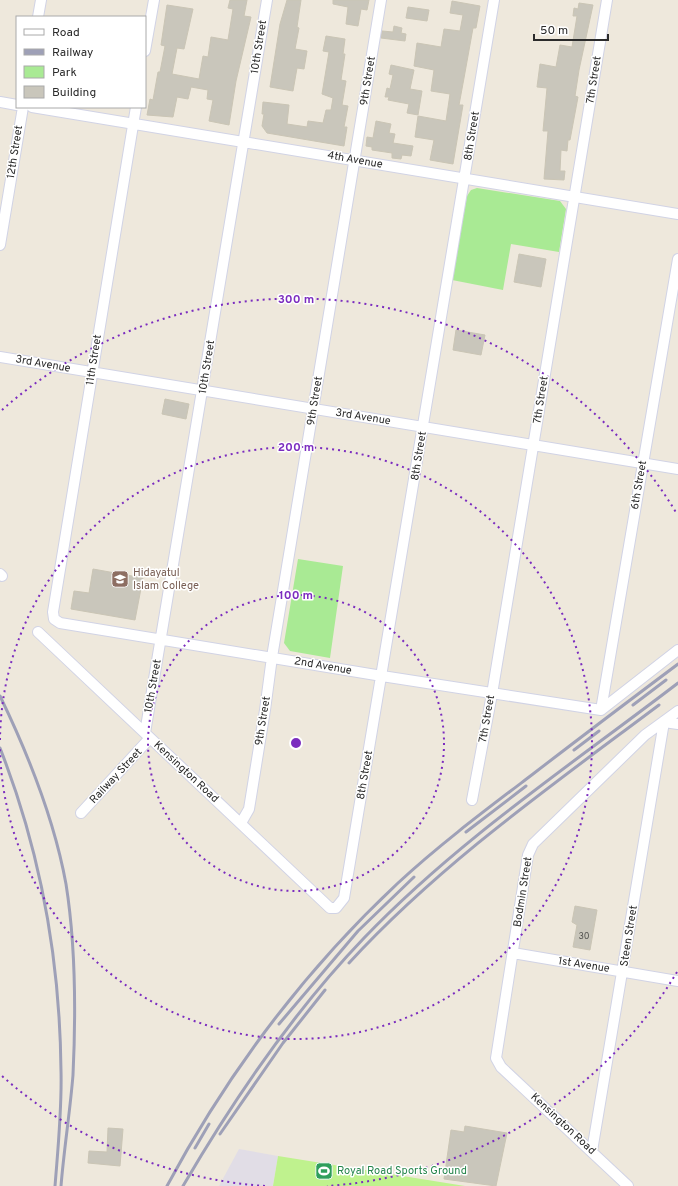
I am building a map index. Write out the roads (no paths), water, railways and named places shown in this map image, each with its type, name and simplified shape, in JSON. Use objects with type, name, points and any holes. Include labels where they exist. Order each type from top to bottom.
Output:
[{"type":"street","points":[[38,16],[40,0]]},
{"type":"street","points":[[146,45],[154,0]]},
{"type":"street","name":"10th Street","points":[[148,736],[162,640],[267,0]]},
{"type":"street","name":"9th Street","points":[[241,823],[249,809],[266,710],[272,657],[381,0]]},
{"type":"street","name":"8th Street","points":[[336,908],[344,898],[424,427],[494,0]]},
{"type":"street","name":"7th Street","points":[[472,800],[492,694],[608,0]]},
{"type":"street","points":[[0,102],[16,105]]},
{"type":"street","name":"12th Street","points":[[0,245],[23,108]]},
{"type":"street","name":"4th Avenue","points":[[38,108],[574,198],[678,214]]},
{"type":"street","name":"11th Street","points":[[53,612],[136,108]]},
{"type":"street","name":"6th Street","points":[[601,710],[678,259]]},
{"type":"street","name":"3rd Avenue","points":[[0,356],[678,469]]},
{"type":"street","name":"2nd Avenue","points":[[53,612],[54,619],[60,623],[492,694],[601,710]]},
{"type":"street","name":"Kensington Road","points":[[38,632],[330,908],[336,908]]},
{"type":"street","points":[[601,710],[678,650]]},
{"type":"street","name":"Bodmin Street","points":[[498,1063],[496,1052],[528,856],[533,844],[645,735],[678,711]]},
{"type":"street","points":[[664,722],[678,724]]},
{"type":"street","name":"Steen Street","points":[[592,1151],[664,722]]},
{"type":"street","name":"Railway Street","points":[[82,813],[148,736]]},
{"type":"street","name":"1st Avenue","points":[[513,953],[678,981]]},
{"type":"street","name":"Kensington Road","points":[[498,1063],[628,1186]]},
{"type":"railway","points":[[167,1186],[190,1144],[215,1104],[270,1025],[331,951],[364,916],[414,869],[498,800],[678,664]]},
{"type":"railway","points":[[633,705],[666,680]]},
{"type":"railway","points":[[183,1186],[223,1120],[266,1056],[313,995],[364,938],[400,902],[476,836],[516,804],[678,683]]},
{"type":"railway","points":[[0,696],[21,741],[55,835],[66,884],[72,932],[75,1003],[73,1075],[61,1186]]},
{"type":"railway","points":[[349,963],[421,892],[459,859],[537,796],[659,705]]},
{"type":"railway","points":[[574,750],[599,731]]},
{"type":"railway","points":[[0,748],[14,787],[37,866],[52,947],[57,988],[61,1071],[60,1114],[55,1186]]},
{"type":"railway","points":[[466,832],[526,786]]},
{"type":"railway","points":[[279,1024],[358,931],[414,877]]},
{"type":"railway","points":[[220,1134],[283,1043],[325,990]]},
{"type":"railway","points":[[195,1148],[209,1124]]},
{"type":"place","name":"Hidayatul Islam College","points":[[120,579]]},
{"type":"place","name":"Royal Road Sports Ground","points":[[324,1171]]}]
